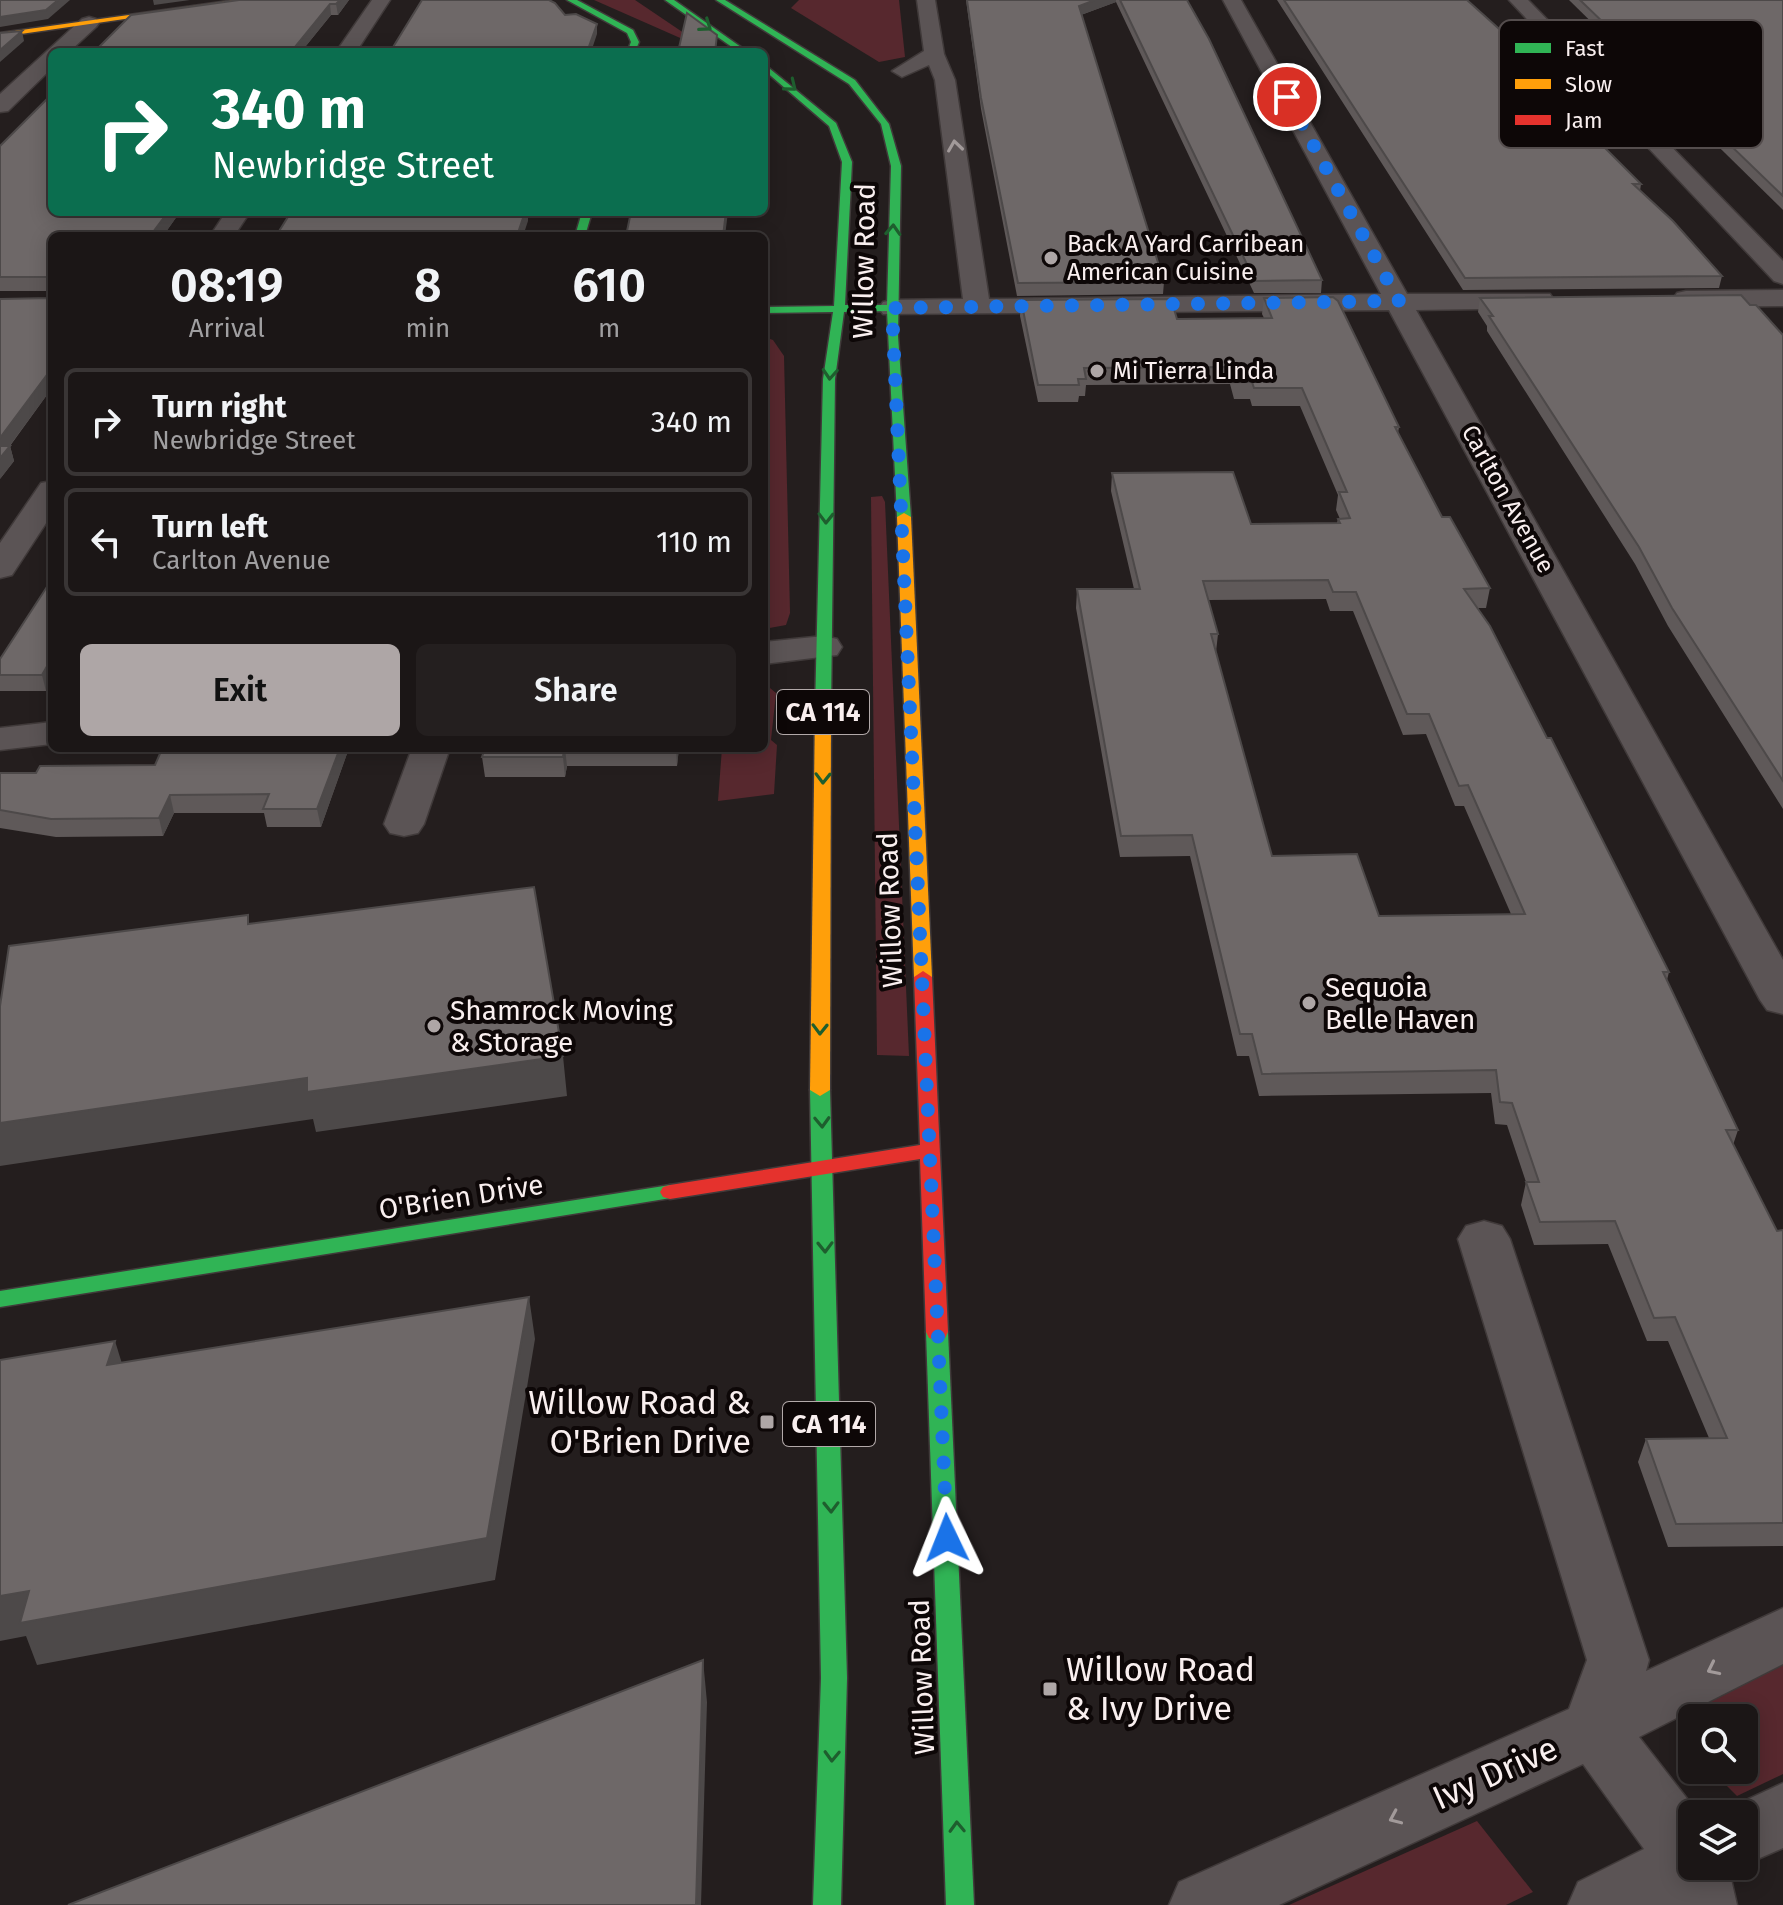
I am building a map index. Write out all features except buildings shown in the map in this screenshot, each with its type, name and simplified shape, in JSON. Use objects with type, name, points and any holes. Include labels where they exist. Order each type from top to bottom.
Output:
[{"type":"main road","points":[[0,35],[252,0]]},
{"type":"main road","points":[[571,0],[630,32],[635,42],[633,48]]},
{"type":"main road","points":[[669,0],[738,48]]},
{"type":"main road","name":"Willow Road","points":[[720,0],[852,82],[885,124],[896,166],[892,308],[931,1150],[960,1905]]},
{"type":"main road","name":"Willow Road","points":[[768,69],[833,125],[843,144],[847,162],[843,283],[829,379],[824,647],[820,1059],[834,1678],[827,1905]]},
{"type":"main road","points":[[768,310],[892,308]]},
{"type":"main road","name":"O'Brien Drive","points":[[0,1299],[931,1150]]},
{"type":"street","points":[[349,48],[381,0]]},
{"type":"street","points":[[926,0],[934,54],[945,80],[977,307]]},
{"type":"street","name":"Carlton Avenue","points":[[1232,0],[1783,1000]]},
{"type":"street","points":[[1518,0],[1537,20]]},
{"type":"street","points":[[62,48],[89,23]]},
{"type":"street","points":[[902,71],[934,54]]},
{"type":"street","points":[[0,106],[48,61]]},
{"type":"street","points":[[1660,148],[1783,276]]},
{"type":"street","points":[[1663,299],[1783,298]]},
{"type":"street","points":[[892,308],[1562,300]]},
{"type":"street","points":[[0,568],[48,496]]},
{"type":"street","points":[[768,653],[824,647]]},
{"type":"street","points":[[0,739],[48,733]]},
{"type":"street","points":[[404,824],[430,752]]},
{"type":"street","points":[[1484,1239],[1618,1660],[1594,1728],[1678,1840]]},
{"type":"street","name":"Ivy Drive","points":[[1204,1905],[1594,1728],[1783,1634]]},
{"type":"street","points":[[1758,1827],[1783,1814]]},
{"type":"street","points":[[1603,1905],[1678,1866]]},
{"type":"street","points":[[1697,1880],[1702,1905]]},
{"type":"shaded area","points":[[594,0],[635,0],[706,48]]},
{"type":"shaded area","points":[[799,0],[899,0],[905,57],[879,62],[791,8]]},
{"type":"shaded area","points":[[768,338],[773,340],[784,356],[790,613],[786,625],[768,628]]},
{"type":"shaded area","points":[[882,496],[885,502],[909,1056],[877,1055],[871,497]]},
{"type":"shaded area","points":[[768,686],[776,693],[771,740],[777,745],[774,794],[718,801],[722,752],[768,752]]},
{"type":"shaded area","points":[[1783,1664],[1783,1774],[1737,1796],[1725,1784],[1758,1784],[1758,1704],[1693,1704]]},
{"type":"shaded area","points":[[1477,1821],[1533,1892],[1506,1905],[1289,1905]]},
{"type":"traffic: fast","points":[[571,0],[630,32],[635,42],[633,48]]},
{"type":"traffic: fast","points":[[669,0],[738,48]]},
{"type":"traffic: fast","points":[[720,0],[852,82],[885,124],[896,166],[892,336],[904,517]]},
{"type":"traffic: fast","points":[[768,69],[833,125],[847,162],[843,283],[829,379],[823,710]]},
{"type":"traffic: fast","points":[[581,232],[586,216]]},
{"type":"traffic: fast","points":[[768,310],[892,308]]},
{"type":"traffic: fast","points":[[820,1090],[834,1678],[827,1905]]},
{"type":"traffic: fast","points":[[0,1299],[670,1192]]},
{"type":"traffic: fast","points":[[937,1332],[960,1905]]},
{"type":"traffic: slow","points":[[0,35],[252,0]]},
{"type":"traffic: slow","points":[[904,517],[923,977]]},
{"type":"traffic: slow","points":[[820,1090],[823,710]]},
{"type":"traffic: jam","points":[[923,977],[937,1332]]},
{"type":"traffic: jam","points":[[670,1192],[931,1150]]},
{"type":"place","name":"Back A Yard Carribean American Cuisine","points":[[1051,258]]},
{"type":"place","name":"Mi Tierra Linda","points":[[1097,371]]},
{"type":"place","name":"Sequoia Belle Haven","points":[[1309,1003]]},
{"type":"place","name":"Shamrock Moving & Storage","points":[[434,1026]]},
{"type":"place","name":"Willow Road & O'Brien Drive","points":[[767,1422]]},
{"type":"place","name":"Willow Road & Ivy Drive","points":[[1050,1689]]},
{"type":"route","points":[[947,1538],[901,449],[892,308],[1399,301],[1287,97]]}]
